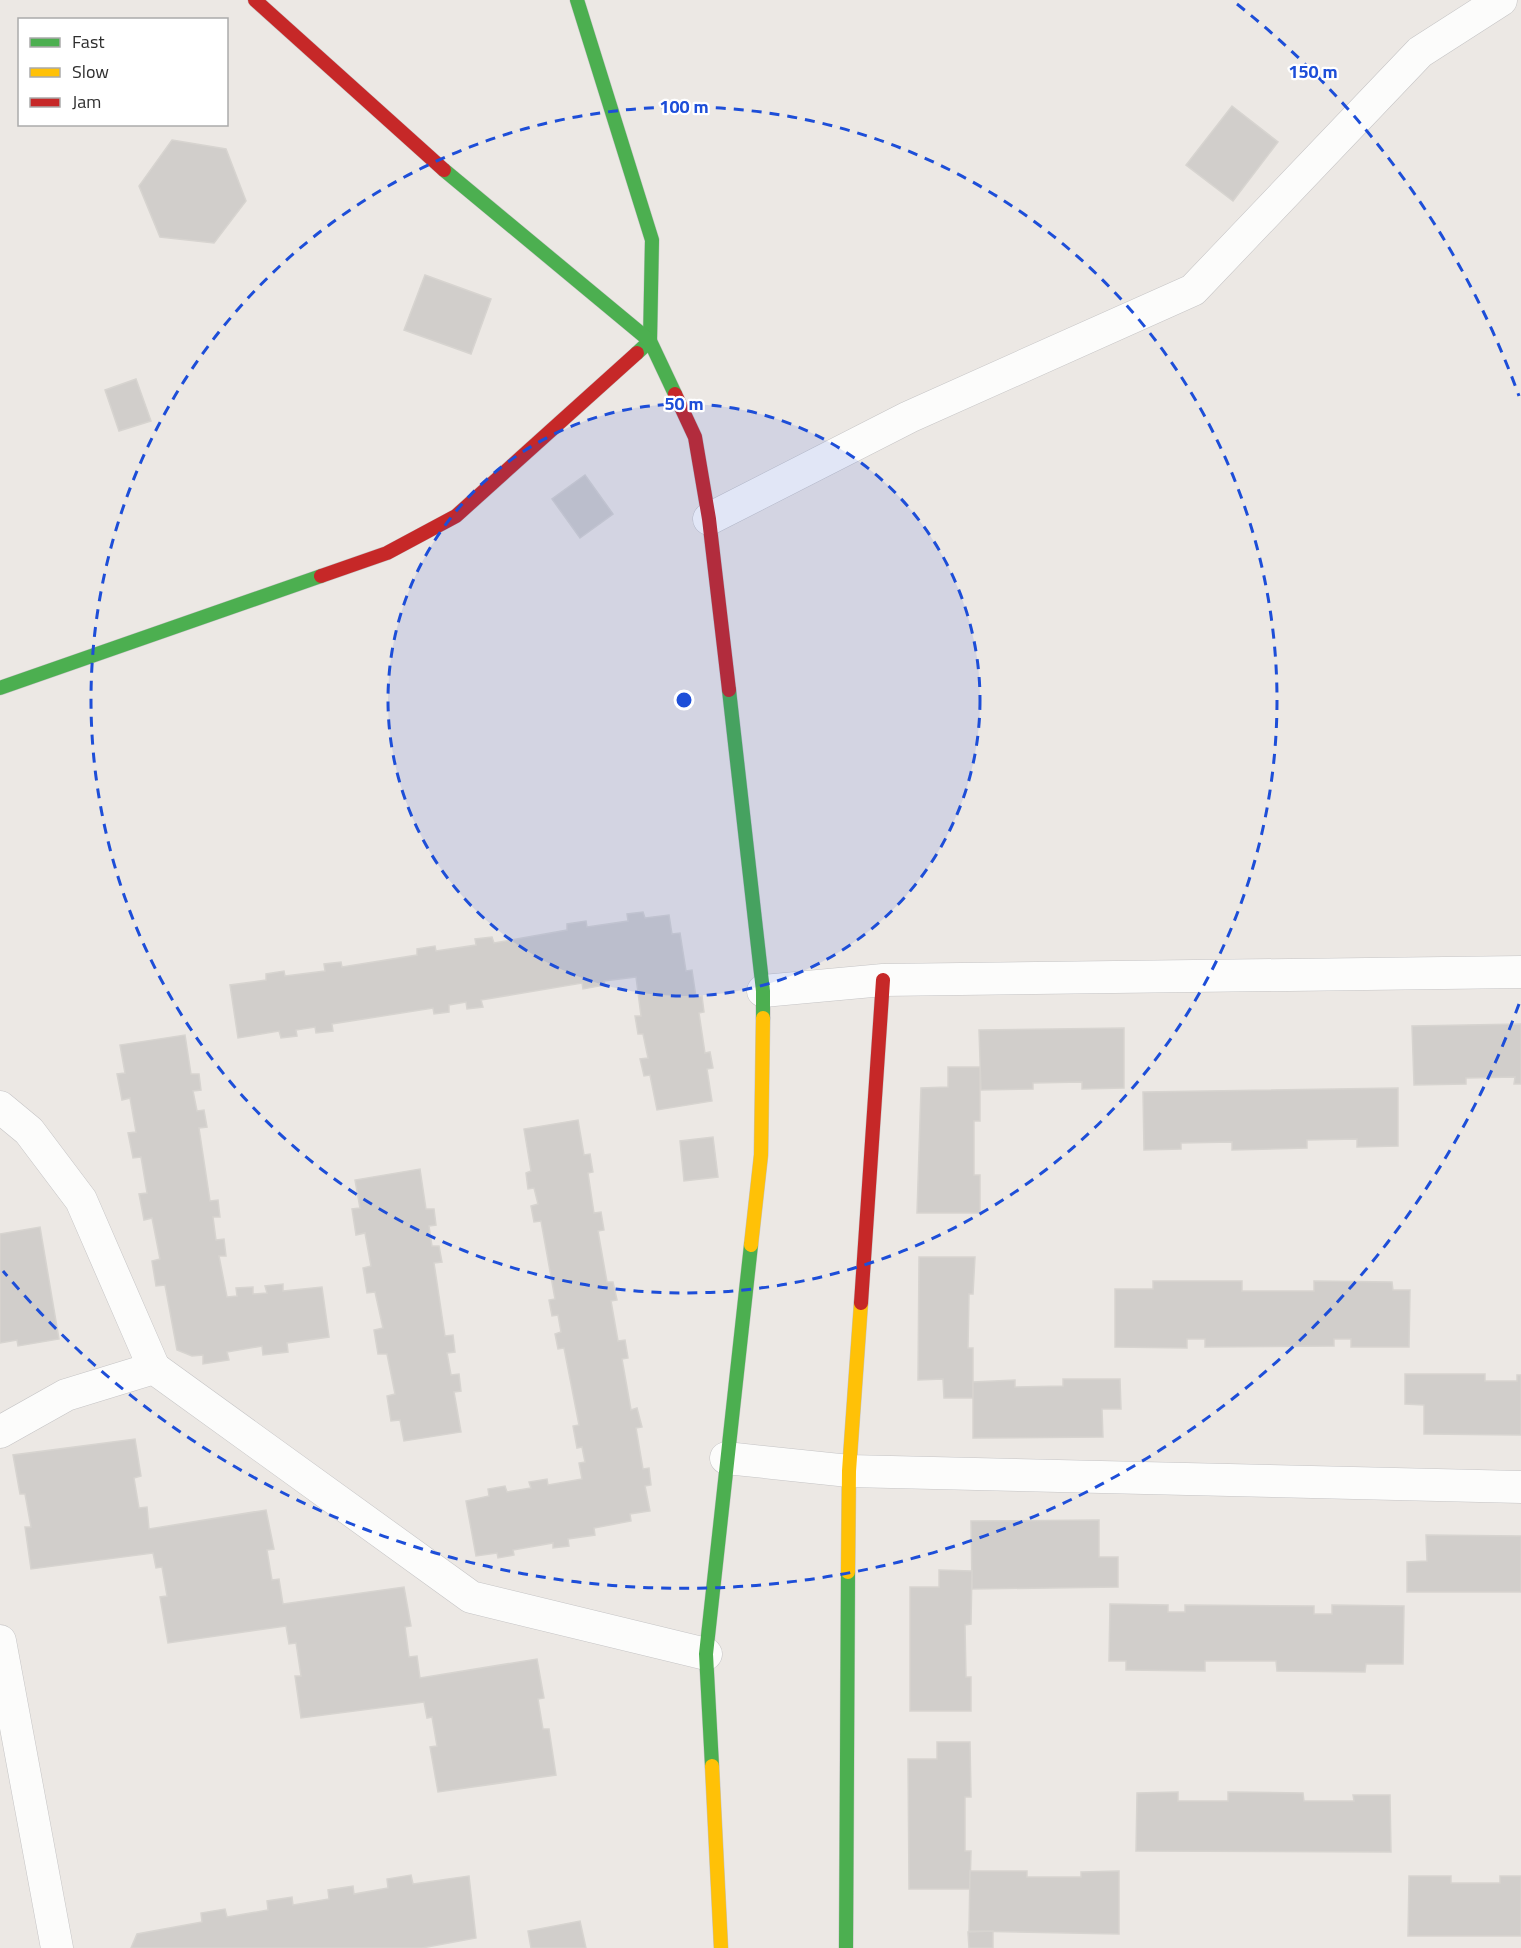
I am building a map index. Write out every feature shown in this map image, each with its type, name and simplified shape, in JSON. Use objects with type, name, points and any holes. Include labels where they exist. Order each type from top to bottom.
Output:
[{"type":"street","points":[[255,0],[444,170],[650,341],[695,437],[710,519],[763,991],[761,1155],[706,1654],[721,1948]]},
{"type":"street","points":[[0,688],[387,553],[456,516],[650,341],[652,240],[577,0]]},
{"type":"street","points":[[710,519],[909,417],[1193,290],[1420,52],[1501,0]]},
{"type":"street","points":[[763,991],[883,980],[1521,972]]},
{"type":"street","points":[[846,1948],[849,1471],[883,980]]},
{"type":"street","points":[[0,1107],[29,1131],[81,1200],[154,1368],[471,1597],[706,1654]]},
{"type":"street","points":[[0,1432],[66,1395],[154,1368]]},
{"type":"street","points":[[726,1458],[849,1471],[1521,1487]]},
{"type":"street","points":[[0,1641],[57,1948]]},
{"type":"building","points":[[1232,106],[1278,142],[1233,201],[1186,165]]},
{"type":"building","points":[[172,140],[226,149],[246,201],[214,243],[160,237],[139,186]]},
{"type":"building","points":[[425,275],[491,299],[471,354],[404,330]]},
{"type":"building","points":[[136,379],[151,421],[119,431],[105,390]]},
{"type":"building","points":[[585,475],[613,514],[580,538],[552,499]]},
{"type":"building","points":[[643,912],[645,918],[669,915],[672,934],[680,933],[686,971],[692,970],[696,997],[702,996],[704,1012],[699,1013],[705,1053],[710,1052],[713,1068],[707,1069],[712,1101],[657,1110],[650,1075],[644,1076],[640,1059],[648,1058],[643,1034],[638,1034],[635,1016],[641,1016],[636,977],[604,981],[605,985],[583,989],[582,983],[481,1000],[483,1007],[467,1009],[466,1002],[449,1005],[449,1012],[434,1014],[433,1008],[332,1024],[333,1031],[316,1033],[315,1027],[296,1030],[297,1036],[281,1038],[279,1031],[238,1038],[230,985],[266,980],[266,974],[284,971],[285,976],[325,971],[324,964],[341,962],[342,967],[417,955],[417,949],[435,946],[436,951],[476,945],[475,939],[492,937],[494,943],[567,930],[567,924],[586,921],[587,927],[628,921],[627,914]]},
{"type":"building","points":[[1521,1024],[1521,1084],[1514,1084],[1515,1077],[1466,1078],[1466,1084],[1414,1085],[1412,1026]]},
{"type":"building","points":[[1124,1028],[1124,1088],[1082,1089],[1082,1082],[1033,1083],[1033,1089],[981,1090],[979,1030]]},
{"type":"building","points":[[185,1035],[191,1074],[199,1074],[201,1090],[193,1091],[197,1111],[204,1110],[207,1127],[199,1128],[210,1201],[218,1200],[220,1217],[213,1217],[216,1240],[224,1239],[226,1256],[219,1256],[227,1297],[237,1296],[236,1288],[253,1287],[253,1294],[267,1293],[265,1286],[283,1284],[283,1291],[322,1287],[329,1337],[287,1343],[288,1352],[263,1355],[262,1346],[227,1352],[229,1360],[203,1364],[203,1355],[192,1356],[177,1350],[165,1285],[156,1286],[152,1261],[160,1259],[152,1218],[144,1220],[139,1194],[147,1193],[141,1157],[133,1158],[128,1133],[136,1132],[130,1098],[122,1100],[117,1074],[125,1073],[120,1045]]},
{"type":"building","points":[[948,1067],[980,1067],[980,1121],[974,1121],[974,1175],[980,1175],[980,1213],[917,1213],[921,1088],[948,1087]]},
{"type":"building","points":[[1398,1088],[1398,1146],[1357,1147],[1357,1139],[1307,1140],[1307,1148],[1232,1150],[1232,1142],[1181,1143],[1181,1149],[1144,1150],[1143,1092]]},
{"type":"building","points":[[578,1120],[584,1155],[590,1154],[593,1172],[588,1173],[594,1213],[601,1212],[604,1230],[598,1231],[607,1282],[613,1282],[617,1300],[611,1301],[618,1341],[625,1340],[628,1358],[622,1359],[631,1410],[637,1408],[642,1427],[636,1428],[643,1469],[649,1468],[651,1485],[645,1486],[650,1511],[630,1514],[631,1521],[594,1528],[595,1535],[568,1539],[569,1546],[553,1548],[553,1543],[513,1550],[514,1555],[498,1558],[497,1553],[476,1556],[466,1501],[489,1496],[488,1489],[505,1486],[507,1492],[531,1488],[529,1482],[547,1479],[548,1485],[582,1479],[579,1463],[585,1462],[582,1447],[577,1448],[573,1426],[579,1425],[564,1348],[558,1349],[555,1334],[561,1332],[558,1315],[552,1316],[549,1300],[555,1299],[541,1221],[534,1222],[531,1206],[538,1204],[534,1188],[528,1189],[526,1173],[531,1171],[524,1129]]},
{"type":"building","points":[[713,1137],[718,1177],[684,1181],[680,1141]]},
{"type":"building","points":[[420,1169],[426,1209],[434,1209],[436,1225],[429,1226],[432,1246],[439,1246],[442,1262],[434,1263],[445,1336],[453,1335],[455,1352],[447,1353],[451,1375],[459,1374],[461,1391],[454,1392],[461,1432],[404,1441],[400,1420],[391,1421],[387,1396],[395,1394],[387,1354],[378,1354],[374,1330],[383,1328],[375,1292],[367,1293],[363,1268],[371,1266],[365,1233],[356,1235],[352,1209],[360,1208],[355,1180]]},
{"type":"building","points":[[40,1227],[59,1339],[18,1346],[17,1340],[0,1343],[0,1234]]},
{"type":"building","points":[[919,1257],[975,1257],[973,1294],[969,1294],[968,1348],[973,1348],[973,1398],[944,1398],[943,1379],[918,1380]]},
{"type":"building","points":[[1153,1281],[1242,1281],[1242,1291],[1314,1291],[1314,1281],[1392,1282],[1393,1290],[1410,1290],[1409,1347],[1351,1347],[1351,1339],[1334,1339],[1334,1346],[1205,1347],[1205,1339],[1187,1339],[1187,1348],[1115,1347],[1115,1289],[1153,1289]]},
{"type":"building","points":[[1405,1374],[1485,1374],[1485,1381],[1517,1381],[1517,1375],[1521,1375],[1521,1435],[1424,1434],[1424,1405],[1405,1404]]},
{"type":"building","points":[[1063,1379],[1120,1379],[1121,1409],[1102,1409],[1103,1437],[973,1438],[973,1382],[1015,1380],[1015,1387],[1063,1386]]},
{"type":"building","points":[[135,1439],[141,1476],[134,1478],[139,1508],[147,1507],[149,1529],[266,1510],[274,1549],[267,1550],[272,1580],[279,1579],[283,1604],[404,1587],[411,1626],[405,1627],[409,1657],[417,1656],[420,1678],[537,1659],[544,1698],[538,1699],[543,1729],[549,1729],[556,1775],[438,1792],[430,1747],[437,1746],[432,1717],[427,1718],[424,1702],[301,1718],[295,1676],[301,1676],[296,1643],[289,1644],[286,1626],[168,1643],[160,1597],[167,1596],[162,1567],[156,1568],[153,1553],[31,1569],[25,1527],[31,1527],[25,1494],[20,1494],[13,1455]]},
{"type":"building","points":[[1099,1520],[1099,1557],[1118,1557],[1118,1587],[972,1589],[971,1521]]},
{"type":"building","points":[[1426,1535],[1521,1536],[1521,1592],[1407,1592],[1407,1562],[1427,1561]]},
{"type":"building","points":[[939,1570],[972,1571],[971,1624],[965,1625],[966,1677],[971,1677],[971,1711],[910,1711],[910,1587],[939,1587]]},
{"type":"building","points":[[1110,1604],[1168,1605],[1168,1612],[1185,1612],[1185,1605],[1314,1606],[1314,1614],[1332,1614],[1332,1605],[1404,1606],[1403,1664],[1366,1664],[1365,1672],[1277,1671],[1276,1661],[1205,1661],[1205,1671],[1126,1670],[1126,1661],[1109,1661]]},
{"type":"building","points":[[937,1742],[970,1742],[971,1797],[965,1797],[965,1851],[971,1851],[970,1889],[909,1889],[908,1759],[937,1759]]},
{"type":"building","points":[[1178,1792],[1178,1801],[1228,1801],[1228,1792],[1303,1793],[1304,1801],[1354,1801],[1353,1795],[1390,1795],[1391,1852],[1136,1851],[1137,1793]]},
{"type":"building","points":[[970,1871],[1027,1871],[1027,1877],[1081,1877],[1081,1872],[1119,1871],[1119,1934],[969,1931]]},
{"type":"building","points":[[411,1875],[413,1884],[469,1876],[476,1938],[422,1948],[131,1948],[137,1934],[202,1922],[201,1913],[225,1909],[227,1917],[268,1910],[267,1901],[292,1897],[293,1905],[329,1899],[328,1890],[353,1886],[354,1894],[388,1888],[387,1879]]},
{"type":"building","points":[[1409,1876],[1451,1876],[1451,1883],[1500,1883],[1500,1876],[1521,1876],[1521,1936],[1408,1936]]},
{"type":"building","points":[[580,1921],[586,1948],[531,1948],[528,1931]]},
{"type":"building","points":[[993,1931],[993,1948],[969,1948],[968,1932]]},
{"type":"traffic: fast","points":[[577,0],[652,240],[650,341],[637,353]]},
{"type":"traffic: fast","points":[[444,170],[650,341],[675,394]]},
{"type":"traffic: fast","points":[[0,688],[321,576]]},
{"type":"traffic: fast","points":[[729,690],[763,991],[763,1018]]},
{"type":"traffic: fast","points":[[712,1766],[706,1654],[751,1245]]},
{"type":"traffic: fast","points":[[846,1948],[848,1572]]},
{"type":"traffic: slow","points":[[751,1245],[761,1155],[763,1018]]},
{"type":"traffic: slow","points":[[848,1572],[849,1471],[861,1303]]},
{"type":"traffic: slow","points":[[712,1766],[721,1948]]},
{"type":"traffic: jam","points":[[255,0],[444,170]]},
{"type":"traffic: jam","points":[[321,576],[387,553],[456,516],[637,353]]},
{"type":"traffic: jam","points":[[675,394],[695,437],[709,519],[729,690]]},
{"type":"traffic: jam","points":[[861,1303],[883,980]]}]
